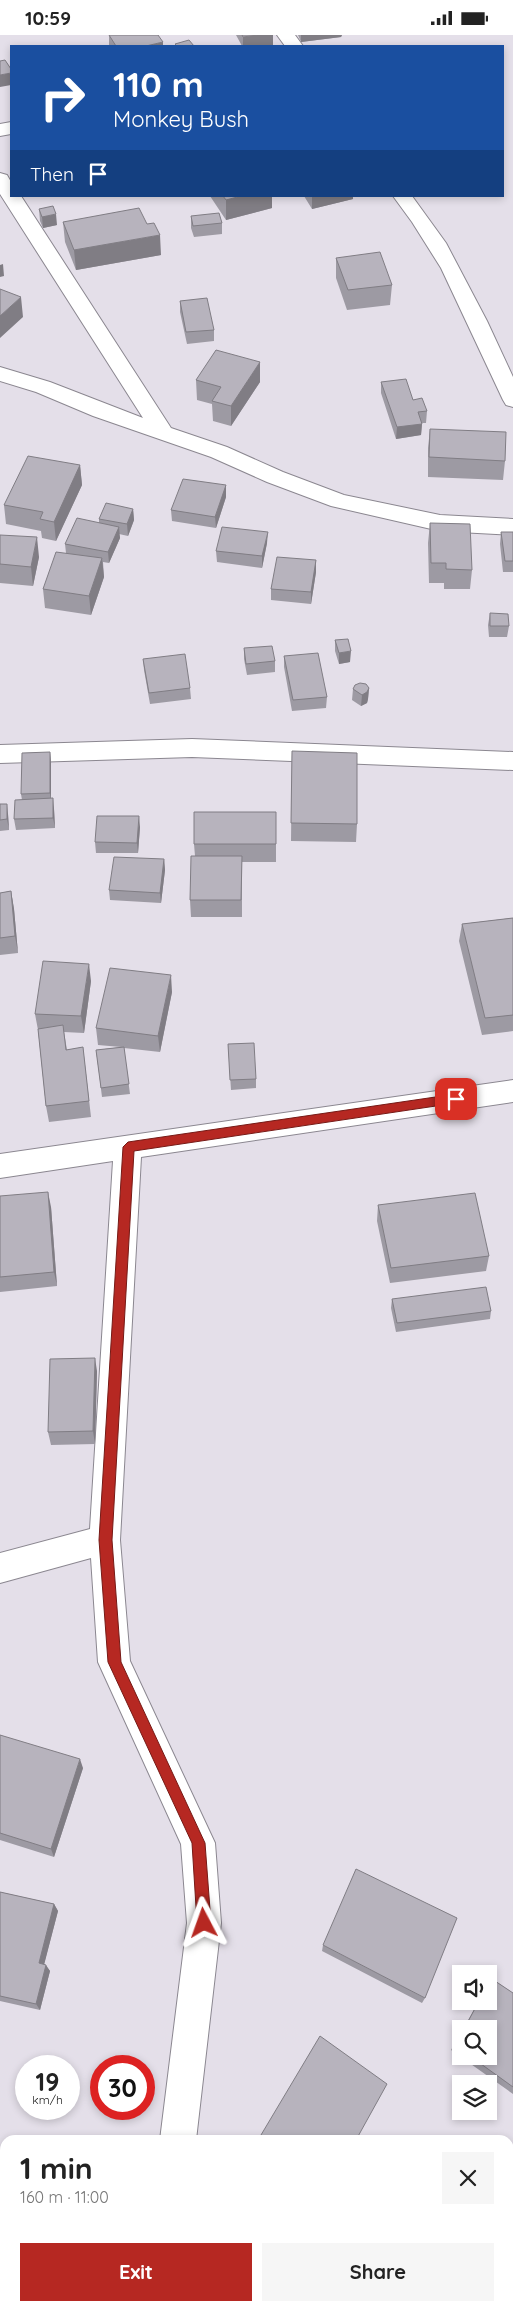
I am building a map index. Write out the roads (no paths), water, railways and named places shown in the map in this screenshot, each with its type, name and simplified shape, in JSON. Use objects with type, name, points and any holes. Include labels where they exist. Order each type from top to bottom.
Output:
[{"type":"street","points":[[1,184],[162,431]]},
{"type":"street","points":[[403,197],[422,220],[461,288],[513,400]]},
{"type":"street","points":[[0,374],[43,387],[100,411],[162,431],[339,501],[440,523],[513,527]]},
{"type":"street","points":[[0,755],[192,749],[513,761]]},
{"type":"street","points":[[0,1167],[513,1091]]},
{"type":"street","points":[[128,1147],[105,1540],[114,1662],[198,1843],[204,1923],[179,2135]]},
{"type":"street","points":[[0,1568],[105,1540]]}]
